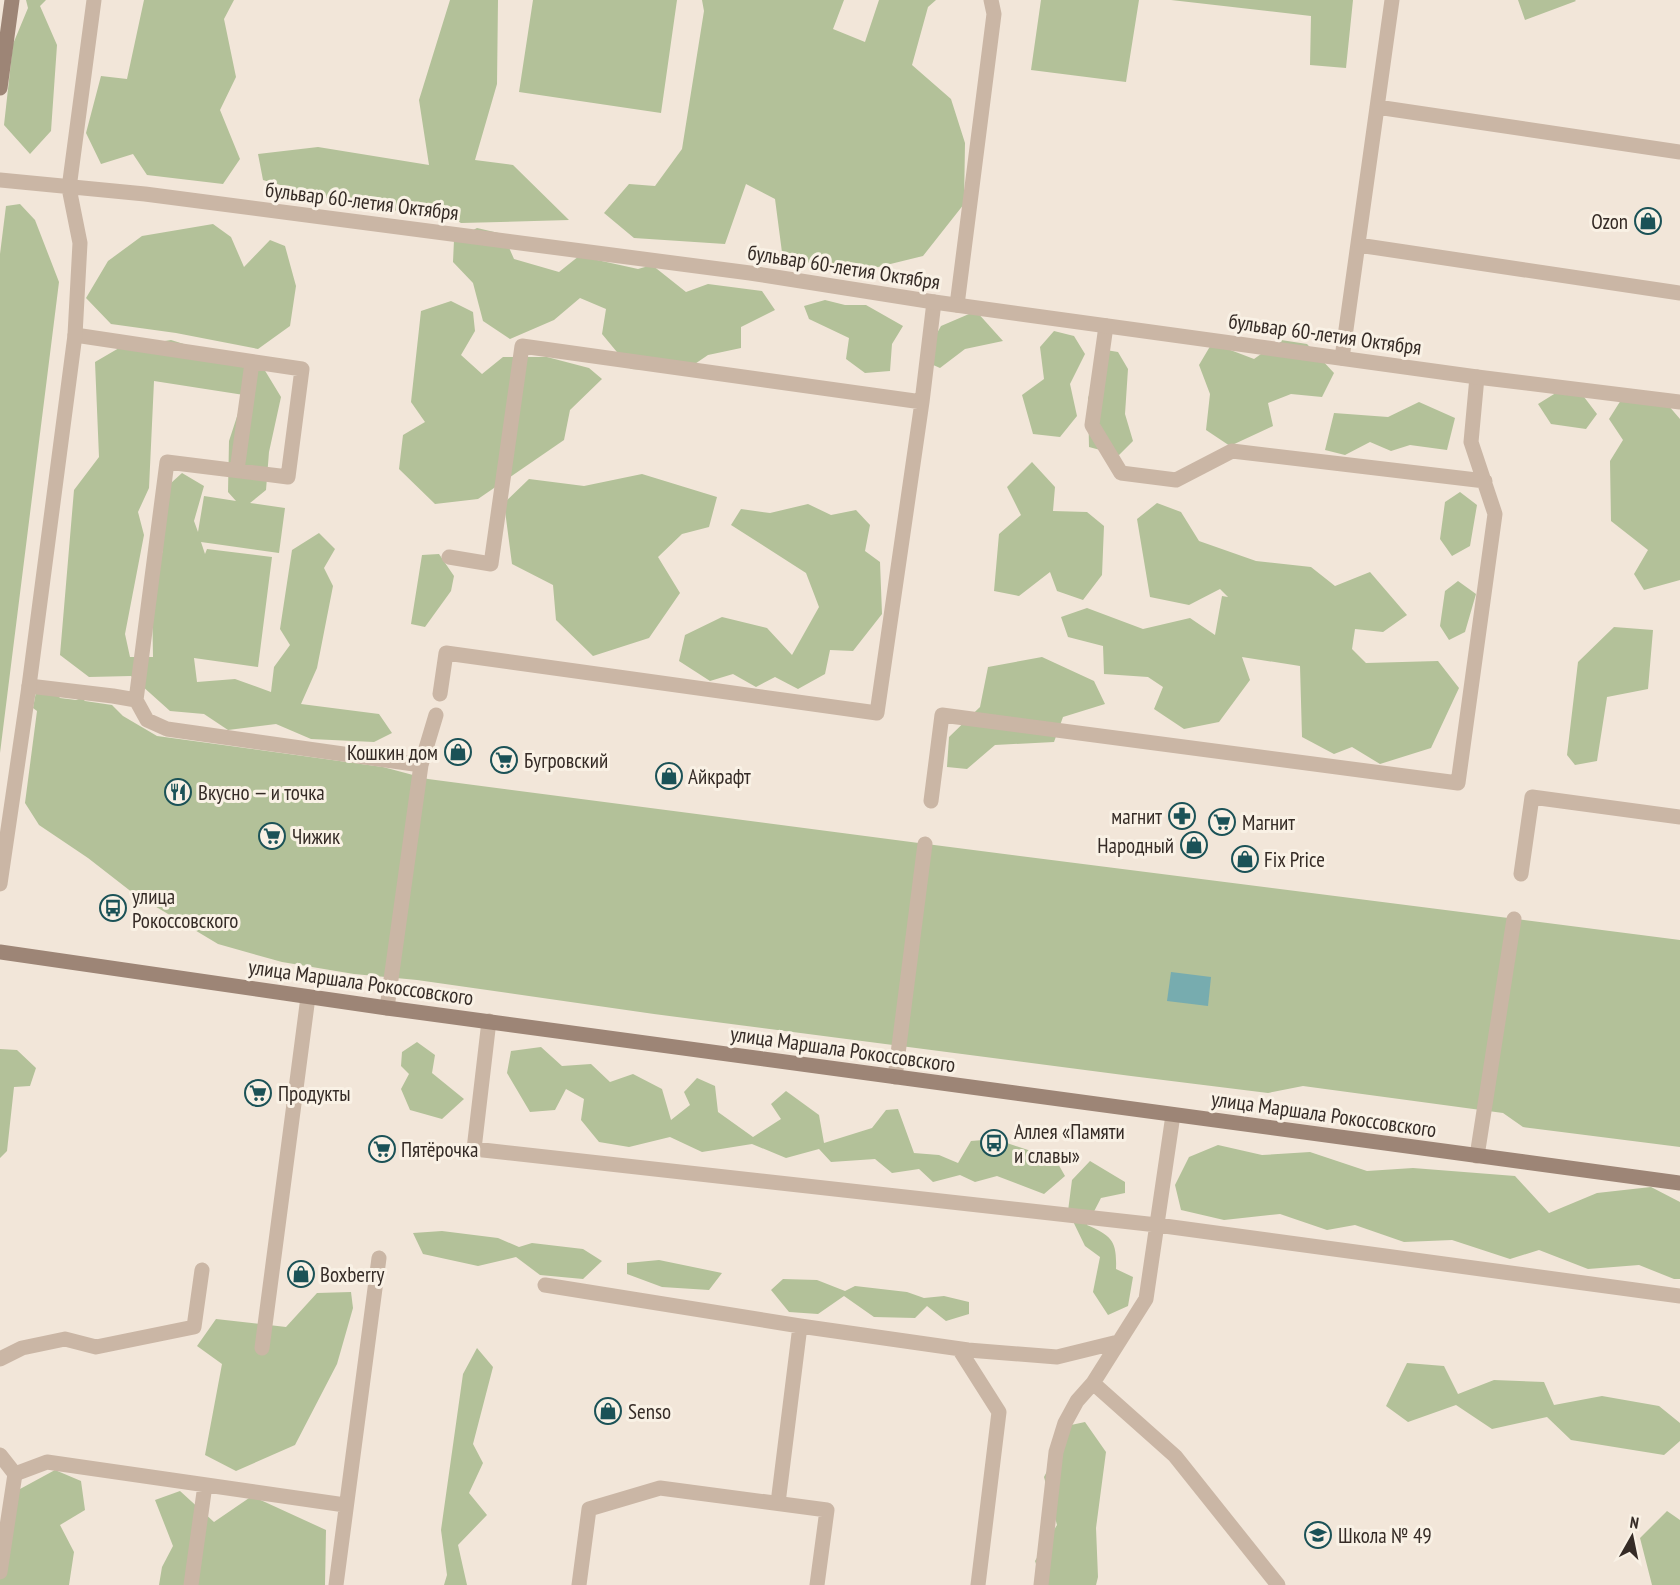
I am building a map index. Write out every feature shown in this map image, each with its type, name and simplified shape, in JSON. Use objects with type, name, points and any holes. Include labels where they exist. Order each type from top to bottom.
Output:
[{"type":"street","points":[[0,88],[12,0]]},
{"type":"street","points":[[0,884],[29,686],[75,334],[80,243],[69,188],[94,0]]},
{"type":"street","points":[[957,305],[994,14],[991,0]]},
{"type":"street","points":[[1342,358],[1392,0]]},
{"type":"street","points":[[1377,107],[1680,152]]},
{"type":"street","name":"бульвар 60-летия Октября","points":[[0,180],[145,194],[727,270],[1106,326],[1680,402]]},
{"type":"street","points":[[1358,245],[1680,293]]},
{"type":"street","points":[[440,694],[446,653],[877,713],[922,402],[934,302]]},
{"type":"street","points":[[1106,326],[1092,425],[1121,473],[1176,480],[1232,451],[1485,482]]},
{"type":"street","points":[[75,334],[302,369],[288,477],[167,462],[136,700],[147,720],[167,729],[421,765]]},
{"type":"street","points":[[449,557],[491,564],[522,346],[922,402]]},
{"type":"street","points":[[237,470],[252,363]]},
{"type":"street","points":[[931,801],[942,715],[1458,783],[1495,514],[1471,442],[1478,376]]},
{"type":"street","points":[[29,686],[136,700]]},
{"type":"street","points":[[387,1008],[421,765],[436,715]]},
{"type":"street","points":[[1521,874],[1532,797],[1680,817]]},
{"type":"street","points":[[895,1077],[925,844]]},
{"type":"street","points":[[1477,1156],[1514,918]]},
{"type":"street","name":"улица Маршала Рокоссовского","points":[[0,952],[387,1008],[1680,1183]]},
{"type":"street","points":[[262,1348],[308,997]]},
{"type":"street","points":[[489,1021],[474,1149],[1157,1225],[1680,1296]]},
{"type":"street","points":[[1041,1585],[1056,1452],[1065,1423],[1077,1401],[1093,1383],[1146,1299],[1173,1115]]},
{"type":"street","points":[[336,1585],[379,1258]]},
{"type":"street","points":[[0,1359],[22,1348],[65,1339],[96,1347],[194,1327],[202,1270]]},
{"type":"street","points":[[546,1285],[959,1349],[1057,1357],[1118,1342]]},
{"type":"street","points":[[778,1503],[800,1326]]},
{"type":"street","points":[[959,1349],[999,1412],[978,1585]]},
{"type":"street","points":[[1093,1383],[1174,1456],[1278,1585]]},
{"type":"street","points":[[0,1455],[15,1474],[0,1572]]},
{"type":"street","points":[[15,1474],[47,1462],[345,1505]]},
{"type":"street","points":[[190,1585],[205,1485]]},
{"type":"street","points":[[579,1585],[589,1509],[660,1488],[827,1510],[817,1585]]},
{"type":"green space","points":[[26,0],[46,0],[40,6],[57,45],[51,131],[30,154],[4,125],[13,44],[28,8]]},
{"type":"green space","points":[[144,0],[234,0],[224,19],[236,77],[220,110],[240,159],[223,184],[147,175],[133,154],[101,164],[86,133],[101,76],[127,79]]},
{"type":"green space","points":[[450,0],[498,0],[497,84],[475,160],[513,165],[569,220],[461,223],[433,205],[378,213],[263,180],[258,154],[318,147],[429,165],[419,100]]},
{"type":"green space","points":[[533,0],[677,0],[661,113],[519,92]]},
{"type":"green space","points":[[702,0],[844,0],[833,29],[865,42],[879,0],[936,0],[928,7],[912,65],[951,99],[965,143],[964,204],[923,256],[870,269],[783,260],[775,199],[746,184],[725,244],[634,238],[604,213],[629,184],[655,186],[682,149],[704,11]]},
{"type":"green space","points":[[1041,0],[1139,0],[1126,82],[1031,70]]},
{"type":"green space","points":[[1171,0],[1353,0],[1346,68],[1310,65],[1311,16]]},
{"type":"green space","points":[[1518,0],[1575,0],[1576,1],[1525,20]]},
{"type":"green space","points":[[20,204],[35,220],[59,282],[0,753],[0,254],[6,206]]},
{"type":"green space","points":[[213,224],[231,237],[244,267],[270,240],[285,246],[296,286],[290,326],[258,349],[176,333],[111,324],[86,298],[108,261],[142,236]]},
{"type":"green space","points":[[477,228],[503,234],[514,259],[559,272],[579,256],[638,269],[652,265],[686,292],[708,284],[762,291],[775,310],[741,327],[741,348],[708,355],[683,372],[631,369],[602,334],[606,309],[580,298],[554,320],[510,339],[483,321],[473,283],[453,262],[454,240]]},
{"type":"green space","points":[[825,300],[845,305],[866,305],[903,326],[892,344],[890,371],[865,373],[846,359],[849,338],[809,319],[804,306]]},
{"type":"green space","points":[[451,301],[473,312],[475,331],[461,355],[482,374],[503,357],[547,357],[589,368],[602,379],[570,410],[564,440],[478,499],[435,504],[399,469],[403,435],[425,422],[411,402],[421,311]]},
{"type":"green space","points":[[976,311],[1003,341],[965,349],[940,368],[922,360],[941,326]]},
{"type":"green space","points":[[1054,331],[1074,336],[1085,354],[1070,384],[1077,416],[1060,437],[1033,434],[1022,395],[1044,379],[1040,347]]},
{"type":"green space","points":[[171,340],[264,369],[281,397],[269,452],[266,490],[250,503],[285,508],[279,553],[201,542],[205,554],[207,549],[272,557],[258,667],[194,658],[197,682],[235,679],[271,692],[274,667],[290,645],[280,629],[292,550],[319,533],[335,549],[324,568],[333,586],[317,668],[301,704],[379,714],[392,733],[374,742],[311,739],[276,724],[228,730],[204,714],[170,711],[131,676],[89,677],[60,655],[74,490],[99,457],[95,362],[119,348]],"holes":[[[154,381],[244,395],[229,441],[228,492],[236,501],[204,496],[198,532],[194,521],[204,486],[182,473],[160,493],[163,549],[152,597],[153,657],[130,657],[125,634],[144,535],[138,512],[149,488]]]},
{"type":"green space","points":[[1281,340],[1307,344],[1334,373],[1322,397],[1291,394],[1268,403],[1273,426],[1230,446],[1206,430],[1210,394],[1199,365],[1212,343],[1254,359]]},
{"type":"green space","points":[[1106,350],[1118,352],[1128,369],[1125,414],[1133,441],[1119,455],[1089,447],[1088,398]]},
{"type":"green space","points":[[1559,391],[1581,393],[1597,414],[1586,429],[1551,424],[1538,404]]},
{"type":"green space","points":[[1621,400],[1668,405],[1680,419],[1680,580],[1644,590],[1634,574],[1648,550],[1611,521],[1610,461],[1623,440],[1609,419]]},
{"type":"green space","points":[[1419,402],[1455,418],[1447,450],[1410,445],[1391,451],[1370,442],[1345,455],[1325,450],[1334,413],[1388,417]]},
{"type":"green space","points":[[1032,462],[1055,487],[1053,511],[1087,512],[1104,526],[1102,575],[1083,600],[1057,591],[1050,572],[1019,596],[994,591],[999,534],[1021,515],[1007,487]]},
{"type":"green space","points":[[642,474],[717,497],[709,527],[682,534],[658,557],[680,593],[649,638],[593,656],[556,620],[553,585],[512,564],[504,503],[529,479],[584,486]]},
{"type":"green space","points":[[1460,492],[1477,505],[1470,546],[1452,556],[1440,539],[1445,502]]},
{"type":"green space","points":[[1157,503],[1181,512],[1199,541],[1256,561],[1311,567],[1335,586],[1370,572],[1407,615],[1383,632],[1355,629],[1352,649],[1366,663],[1438,661],[1459,688],[1431,748],[1380,764],[1352,747],[1334,754],[1302,737],[1300,666],[1242,657],[1250,680],[1219,722],[1184,729],[1154,709],[1163,687],[1148,677],[1104,674],[1103,646],[1068,637],[1061,617],[1087,608],[1143,629],[1190,618],[1215,635],[1222,596],[1228,597],[1220,589],[1189,605],[1150,597],[1137,519]]},
{"type":"green space","points":[[808,504],[831,515],[856,510],[870,525],[865,551],[880,562],[882,614],[853,651],[830,650],[825,674],[798,689],[775,677],[756,687],[733,674],[710,681],[679,661],[685,635],[722,617],[767,628],[792,655],[819,607],[806,573],[731,525],[741,509],[770,513]]},
{"type":"green space","points":[[439,554],[454,576],[451,591],[425,627],[411,624],[422,555]]},
{"type":"green space","points":[[1458,581],[1476,594],[1465,632],[1449,640],[1440,626],[1445,591]]},
{"type":"green space","points":[[1614,627],[1653,630],[1648,689],[1607,697],[1597,761],[1575,765],[1567,755],[1578,662]]},
{"type":"green space","points":[[1042,657],[1094,681],[1105,704],[1063,717],[1054,742],[995,745],[967,769],[947,767],[949,737],[980,707],[988,667]]},
{"type":"green space","points":[[36,692],[55,692],[60,698],[76,700],[82,698],[85,701],[112,705],[123,716],[157,736],[383,767],[428,779],[1680,940],[1680,1147],[1523,1127],[1503,1113],[1303,1086],[1268,1093],[654,1014],[417,980],[354,974],[282,962],[218,944],[133,893],[88,858],[39,825],[25,803],[37,711],[33,708]]},
{"type":"green space","points":[[417,1042],[435,1055],[432,1073],[464,1099],[442,1119],[410,1110],[401,1089],[409,1074],[401,1066],[402,1052]]},
{"type":"green space","points":[[541,1047],[562,1066],[591,1064],[610,1082],[633,1074],[662,1089],[671,1120],[690,1105],[684,1092],[697,1078],[715,1086],[718,1112],[753,1137],[781,1119],[771,1104],[786,1091],[819,1115],[824,1143],[872,1128],[886,1110],[898,1109],[914,1153],[939,1155],[958,1163],[971,1141],[995,1139],[1034,1152],[1053,1155],[1065,1176],[1044,1194],[997,1176],[975,1182],[960,1175],[933,1182],[919,1169],[892,1173],[875,1159],[831,1162],[819,1149],[786,1158],[752,1144],[702,1152],[670,1137],[629,1147],[599,1142],[581,1120],[584,1099],[566,1089],[555,1110],[530,1112],[507,1073],[511,1051]]},
{"type":"green space","points":[[0,1049],[17,1050],[36,1068],[30,1086],[14,1087],[7,1151],[0,1158]]},
{"type":"green space","points":[[1218,1145],[1262,1155],[1310,1152],[1367,1171],[1413,1168],[1515,1176],[1549,1213],[1597,1193],[1651,1187],[1680,1202],[1680,1279],[1674,1279],[1639,1265],[1588,1269],[1539,1250],[1510,1259],[1452,1240],[1404,1242],[1355,1225],[1327,1230],[1280,1214],[1224,1220],[1181,1210],[1175,1185],[1189,1157]]},
{"type":"green space","points":[[1090,1161],[1125,1182],[1125,1193],[1101,1198],[1087,1225],[1107,1236],[1114,1246],[1116,1269],[1133,1277],[1128,1306],[1108,1315],[1093,1292],[1100,1257],[1085,1246],[1068,1211],[1072,1180]]},
{"type":"green space","points":[[442,1231],[498,1238],[519,1247],[532,1243],[583,1249],[602,1261],[583,1279],[540,1275],[516,1257],[478,1266],[423,1254],[413,1233]]},
{"type":"green space","points":[[659,1260],[722,1273],[709,1290],[662,1287],[627,1274],[627,1263]]},
{"type":"green space","points":[[783,1279],[817,1280],[845,1291],[855,1286],[907,1292],[924,1298],[944,1296],[969,1302],[969,1314],[946,1321],[927,1306],[915,1318],[874,1317],[844,1296],[818,1314],[789,1312],[771,1290]]},
{"type":"green space","points":[[351,1292],[353,1308],[337,1364],[295,1445],[236,1471],[205,1455],[222,1364],[197,1346],[216,1319],[286,1327],[317,1293]]},
{"type":"green space","points":[[477,1348],[493,1367],[473,1444],[483,1463],[469,1493],[487,1515],[458,1545],[467,1585],[444,1585],[447,1575],[441,1530],[463,1374]]},
{"type":"green space","points":[[1407,1363],[1444,1366],[1458,1394],[1494,1380],[1544,1382],[1554,1405],[1602,1396],[1659,1406],[1680,1423],[1680,1441],[1664,1455],[1571,1440],[1547,1417],[1492,1429],[1456,1405],[1408,1422],[1386,1406]]},
{"type":"green space","points":[[1085,1422],[1106,1452],[1096,1528],[1098,1577],[1096,1585],[1043,1585],[1035,1561],[1057,1525],[1044,1477],[1071,1425]]},
{"type":"green space","points":[[55,1470],[81,1481],[85,1510],[60,1525],[74,1552],[69,1585],[0,1585],[0,1529],[20,1489]]},
{"type":"green space","points":[[180,1491],[214,1522],[252,1496],[326,1530],[325,1585],[159,1585],[162,1567],[173,1546],[155,1500]]},
{"type":"green space","points":[[1667,1511],[1680,1520],[1680,1585],[1652,1585],[1640,1538]]},
{"type":"water","points":[[1171,972],[1211,977],[1208,1006],[1167,1001]]},
{"type":"place","name":"Ozon","points":[[1648,221]]},
{"type":"place","name":"Кошкин дом","points":[[458,752]]},
{"type":"place","name":"Бугровский","points":[[504,760]]},
{"type":"place","name":"Айкрафт","points":[[669,776]]},
{"type":"place","name":"Вкусно — и точка","points":[[178,792]]},
{"type":"place","name":"магнит","points":[[1182,816]]},
{"type":"place","name":"Магнит","points":[[1222,822]]},
{"type":"place","name":"Чижик","points":[[272,836]]},
{"type":"place","name":"Народный","points":[[1194,845]]},
{"type":"place","name":"Fix Price","points":[[1245,859]]},
{"type":"place","name":"улица Рокоссовского","points":[[113,908]]},
{"type":"place","name":"Продукты","points":[[258,1093]]},
{"type":"place","name":"Аллея «Памяти и славы»","points":[[994,1143]]},
{"type":"place","name":"Пятёрочка","points":[[382,1149]]},
{"type":"place","name":"Boxberry","points":[[301,1274]]},
{"type":"place","name":"Senso","points":[[608,1411]]},
{"type":"place","name":"Школа № 49","points":[[1318,1535]]}]
